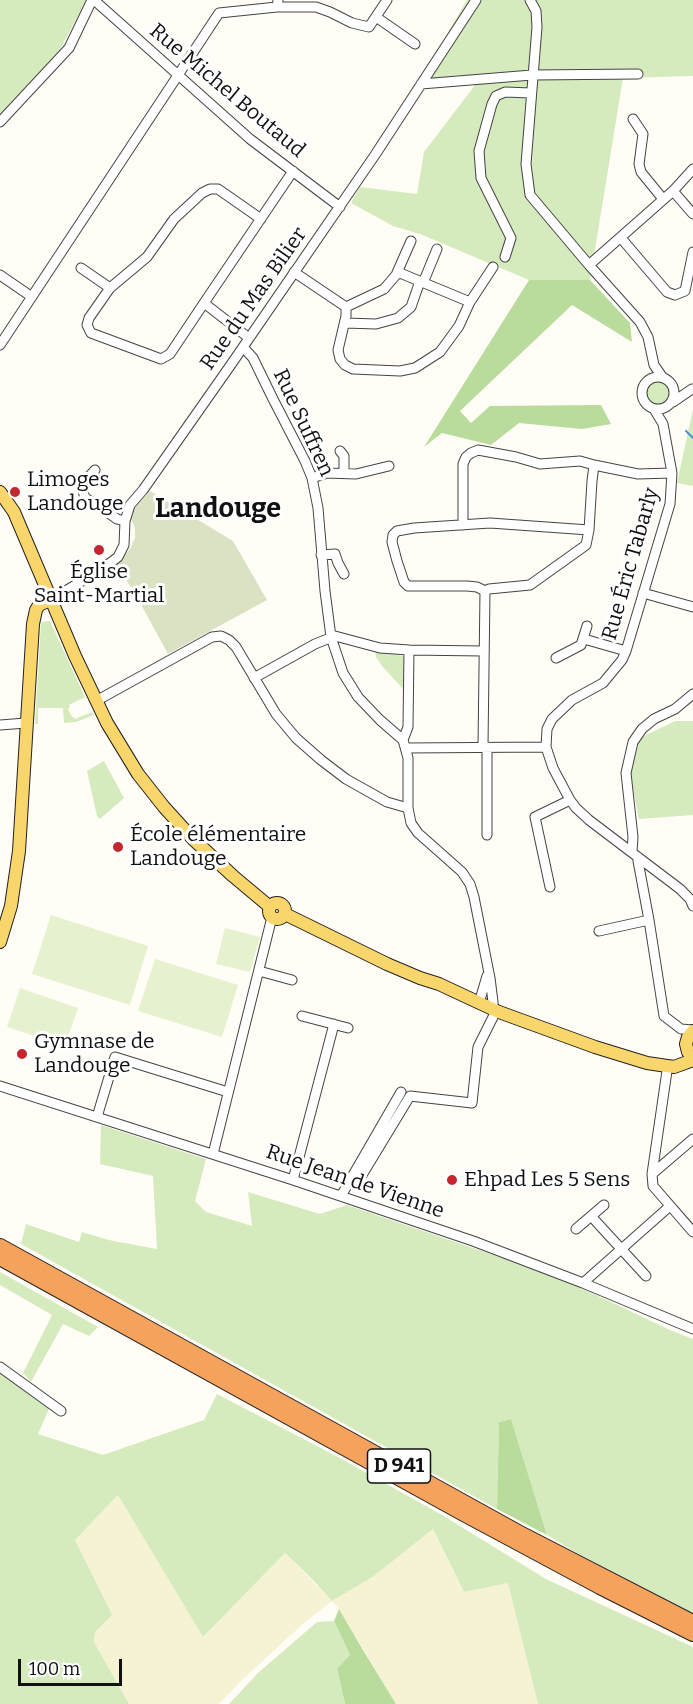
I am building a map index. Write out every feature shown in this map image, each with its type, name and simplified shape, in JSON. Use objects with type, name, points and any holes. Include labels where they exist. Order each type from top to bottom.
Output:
[{"type":"highway","points":[[0,1240],[14,1253]]},
{"type":"highway","name":"D 941","points":[[0,1246],[518,1532],[693,1622]]},
{"type":"highway","name":"D 941","points":[[0,1258],[462,1513],[693,1634]]},
{"type":"main road","points":[[0,492],[14,512],[107,723],[138,774],[164,807],[201,847],[276,913],[495,1010],[595,1047],[647,1063],[667,1065],[678,1057],[689,1042]]},
{"type":"main road","points":[[0,942],[11,906],[16,878],[24,790],[33,624],[39,605],[52,599]]},
{"type":"street","name":"Rue Michel Boutaud","points":[[93,0],[250,139],[340,207]]},
{"type":"street","points":[[0,122],[69,48],[93,0]]},
{"type":"street","points":[[0,345],[219,13],[277,3],[316,8],[352,23],[369,27],[387,0]]},
{"type":"street","name":"Rue du Mas Bilier","points":[[52,599],[118,557],[124,544],[130,505],[143,490],[340,207],[476,0]]},
{"type":"street","points":[[523,0],[536,10]]},
{"type":"street","points":[[530,0],[536,10],[537,27],[526,165],[530,195],[640,322],[648,337],[654,364],[663,378],[672,385],[692,389]]},
{"type":"street","points":[[376,17],[415,44]]},
{"type":"street","points":[[422,84],[532,75],[638,75]]},
{"type":"street","points":[[505,257],[511,238],[481,178],[479,151],[496,96],[505,92],[531,93]]},
{"type":"street","points":[[633,119],[643,134],[639,164],[641,172],[663,199]]},
{"type":"street","points":[[589,265],[673,191],[693,169]]},
{"type":"street","points":[[261,219],[218,189],[210,189],[202,193],[174,219],[147,257],[110,288],[89,318],[87,325],[91,333],[161,359],[170,354],[204,303],[261,219],[293,171]]},
{"type":"street","points":[[673,191],[693,214]]},
{"type":"street","points":[[621,238],[668,292],[675,295],[685,291],[693,252]]},
{"type":"street","points":[[346,307],[384,289],[396,275],[411,240]]},
{"type":"street","points":[[345,323],[376,324],[398,318],[411,307],[437,249]]},
{"type":"street","points":[[346,307],[345,323],[338,350],[340,359],[345,365],[353,369],[400,371],[415,368],[440,352],[459,326],[470,302],[492,267]]},
{"type":"street","points":[[81,268],[110,288]]},
{"type":"street","points":[[294,272],[346,307]]},
{"type":"street","points":[[396,275],[400,273],[470,302]]},
{"type":"street","points":[[0,275],[32,297]]},
{"type":"street","points":[[204,303],[249,338]]},
{"type":"street","name":"Rue Suffren","points":[[243,347],[253,358],[312,478],[318,508],[331,637],[343,673],[358,697],[404,744]]},
{"type":"street","points":[[654,364],[648,381],[642,388],[642,398],[649,407],[659,410],[692,389]]},
{"type":"street","points":[[648,381],[658,377],[663,378]]},
{"type":"street","points":[[670,404],[675,393],[672,385]]},
{"type":"street","name":"Rue Éric Tabarly","points":[[663,424],[670,404]]},
{"type":"street","name":"Rue Éric Tabarly","points":[[546,747],[547,729],[552,719],[572,700],[603,682],[622,660],[626,651],[670,504],[672,473],[663,424],[654,409]]},
{"type":"street","points":[[463,525],[463,464],[466,457],[478,450],[540,464],[580,461],[638,474],[672,473]]},
{"type":"street","points":[[340,451],[344,456],[344,473]]},
{"type":"street","points":[[589,530],[490,524],[463,525],[397,531],[393,535],[392,542],[404,582],[408,586],[467,586],[485,591],[530,585],[586,545],[589,530],[594,465]]},
{"type":"street","points":[[312,478],[327,474],[356,474],[389,466]]},
{"type":"street","points":[[94,470],[86,480],[83,491],[85,498],[117,519],[126,521]]},
{"type":"street","points":[[321,555],[335,554],[344,574]]},
{"type":"street","points":[[485,591],[483,651],[487,835]]},
{"type":"street","points":[[643,593],[693,607]]},
{"type":"street","points":[[556,658],[581,645],[587,626]]},
{"type":"street","points":[[96,700],[212,637],[221,636],[230,640],[236,647],[276,714],[296,738],[346,779],[387,802],[408,808]]},
{"type":"street","points":[[254,678],[315,644],[335,636],[380,648],[409,651],[483,651]]},
{"type":"street","points":[[584,639],[626,651]]},
{"type":"street","points":[[351,1180],[356,1185],[410,1096],[472,1103],[478,1047],[495,1010],[470,884],[462,872],[418,833],[411,823],[408,808],[408,758],[404,744],[408,727],[409,651]]},
{"type":"street","points":[[689,1042],[664,1016],[649,920],[635,855],[626,773],[633,742],[642,729],[654,719],[675,709],[693,694]]},
{"type":"street","points":[[0,725],[26,723]]},
{"type":"street","points":[[404,744],[546,747],[553,768],[570,800],[589,820],[680,889],[692,901]]},
{"type":"street","points":[[550,887],[536,817],[570,800]]},
{"type":"street","points":[[213,1154],[276,913]]},
{"type":"street","points":[[599,932],[649,920]]},
{"type":"street","points":[[259,971],[292,980]]},
{"type":"street","points":[[479,1003],[489,971]]},
{"type":"street","points":[[302,1016],[348,1028]]},
{"type":"street","points":[[293,1180],[334,1024]]},
{"type":"street","points":[[97,1117],[115,1057],[228,1092]]},
{"type":"street","points":[[667,1065],[652,1174],[654,1186],[693,1232]]},
{"type":"street","name":"Rue Jean de Vienne","points":[[0,1086],[342,1196],[473,1241],[583,1283],[693,1329]]},
{"type":"street","points":[[342,1196],[401,1092]]},
{"type":"street","points":[[652,1174],[693,1139]]},
{"type":"street","points":[[576,1229],[604,1205]]},
{"type":"street","points":[[583,1283],[670,1206]]},
{"type":"street","points":[[591,1216],[646,1276]]},
{"type":"street","points":[[0,1367],[61,1411]]},
{"type":"shaded area","points":[[118,1495],[203,1637],[285,1553],[332,1601],[303,1624],[219,1704],[129,1704],[94,1642],[95,1632],[75,1540]]},
{"type":"shaded area","points":[[433,1529],[464,1592],[508,1582],[538,1704],[396,1704],[332,1601],[374,1576]]},
{"type":"green space","points":[[0,0],[87,0],[59,51],[0,116]]},
{"type":"green space","points":[[467,0],[693,0],[693,76],[623,78],[590,280],[529,280],[420,234],[393,226],[351,203],[360,187],[417,194],[424,152],[482,76],[420,80]]},
{"type":"green space","points":[[529,280],[590,280],[630,323],[632,342],[572,305],[460,411],[471,423],[490,406],[601,405],[611,424],[582,429],[519,423],[491,445],[442,433],[424,447]]},
{"type":"green space","points":[[653,381],[663,381],[670,388],[670,398],[663,405],[653,405],[646,398],[646,388]]},
{"type":"green space","points":[[693,409],[693,486],[677,483]]},
{"type":"green space","points":[[150,491],[233,541],[267,600],[168,654],[132,588],[112,562],[125,555],[131,547],[135,538],[135,528],[129,515]]},
{"type":"green space","points":[[50,621],[85,697],[69,705],[68,709],[75,719],[92,712],[94,715],[76,722],[64,723],[63,708],[38,708],[38,724],[35,724],[41,622]]},
{"type":"green space","points":[[375,651],[403,656],[405,660],[403,689],[382,666]]},
{"type":"green space","points":[[675,721],[693,721],[693,815],[639,819],[630,775],[640,738]]},
{"type":"green space","points":[[104,761],[124,798],[100,819],[97,816],[87,771]]},
{"type":"green space","points":[[51,915],[148,946],[130,1005],[32,974]]},
{"type":"green space","points":[[225,928],[260,937],[250,972],[216,964]]},
{"type":"green space","points":[[155,959],[238,985],[222,1037],[138,1011]]},
{"type":"green space","points":[[20,988],[78,1008],[65,1046],[7,1027]]},
{"type":"green space","points":[[101,1125],[206,1159],[195,1201],[206,1212],[252,1226],[248,1192],[320,1214],[347,1205],[558,1277],[693,1339],[693,1613],[547,1535],[511,1419],[499,1422],[497,1509],[21,1244],[26,1224],[79,1242],[82,1232],[109,1240],[157,1249],[153,1176],[100,1164]]},
{"type":"green space","points":[[0,1272],[98,1327],[89,1336],[63,1324],[31,1382],[23,1373],[52,1315],[0,1285]]},
{"type":"green space","points":[[0,1373],[49,1409],[38,1434],[103,1455],[204,1420],[217,1394],[338,1457],[442,1515],[546,1579],[693,1647],[693,1704],[538,1704],[508,1583],[464,1592],[433,1529],[374,1576],[332,1601],[285,1553],[203,1637],[118,1495],[75,1540],[112,1615],[95,1632],[94,1642],[129,1704],[0,1704]]},
{"type":"green space","points":[[511,1419],[547,1535],[497,1509],[499,1422]]},
{"type":"green space","points":[[339,1609],[396,1704],[345,1704],[337,1669],[350,1655],[334,1621]]},
{"type":"green space","points":[[334,1621],[350,1655],[337,1670],[345,1704],[229,1704],[259,1672],[317,1622]]},
{"type":"waterway","points":[[686,431],[693,438]]},
{"type":"place","name":"Limoges Landouge","points":[[15,492]]},
{"type":"place","name":"Église Saint-Martial","points":[[99,550]]},
{"type":"place","name":"École élémentaire Landouge","points":[[118,847]]},
{"type":"place","name":"Gymnase de Landouge","points":[[22,1054]]},
{"type":"place","name":"Ehpad Les 5 Sens","points":[[452,1180]]},
{"type":"district","name":"Landouge","points":[[218,509]]}]
